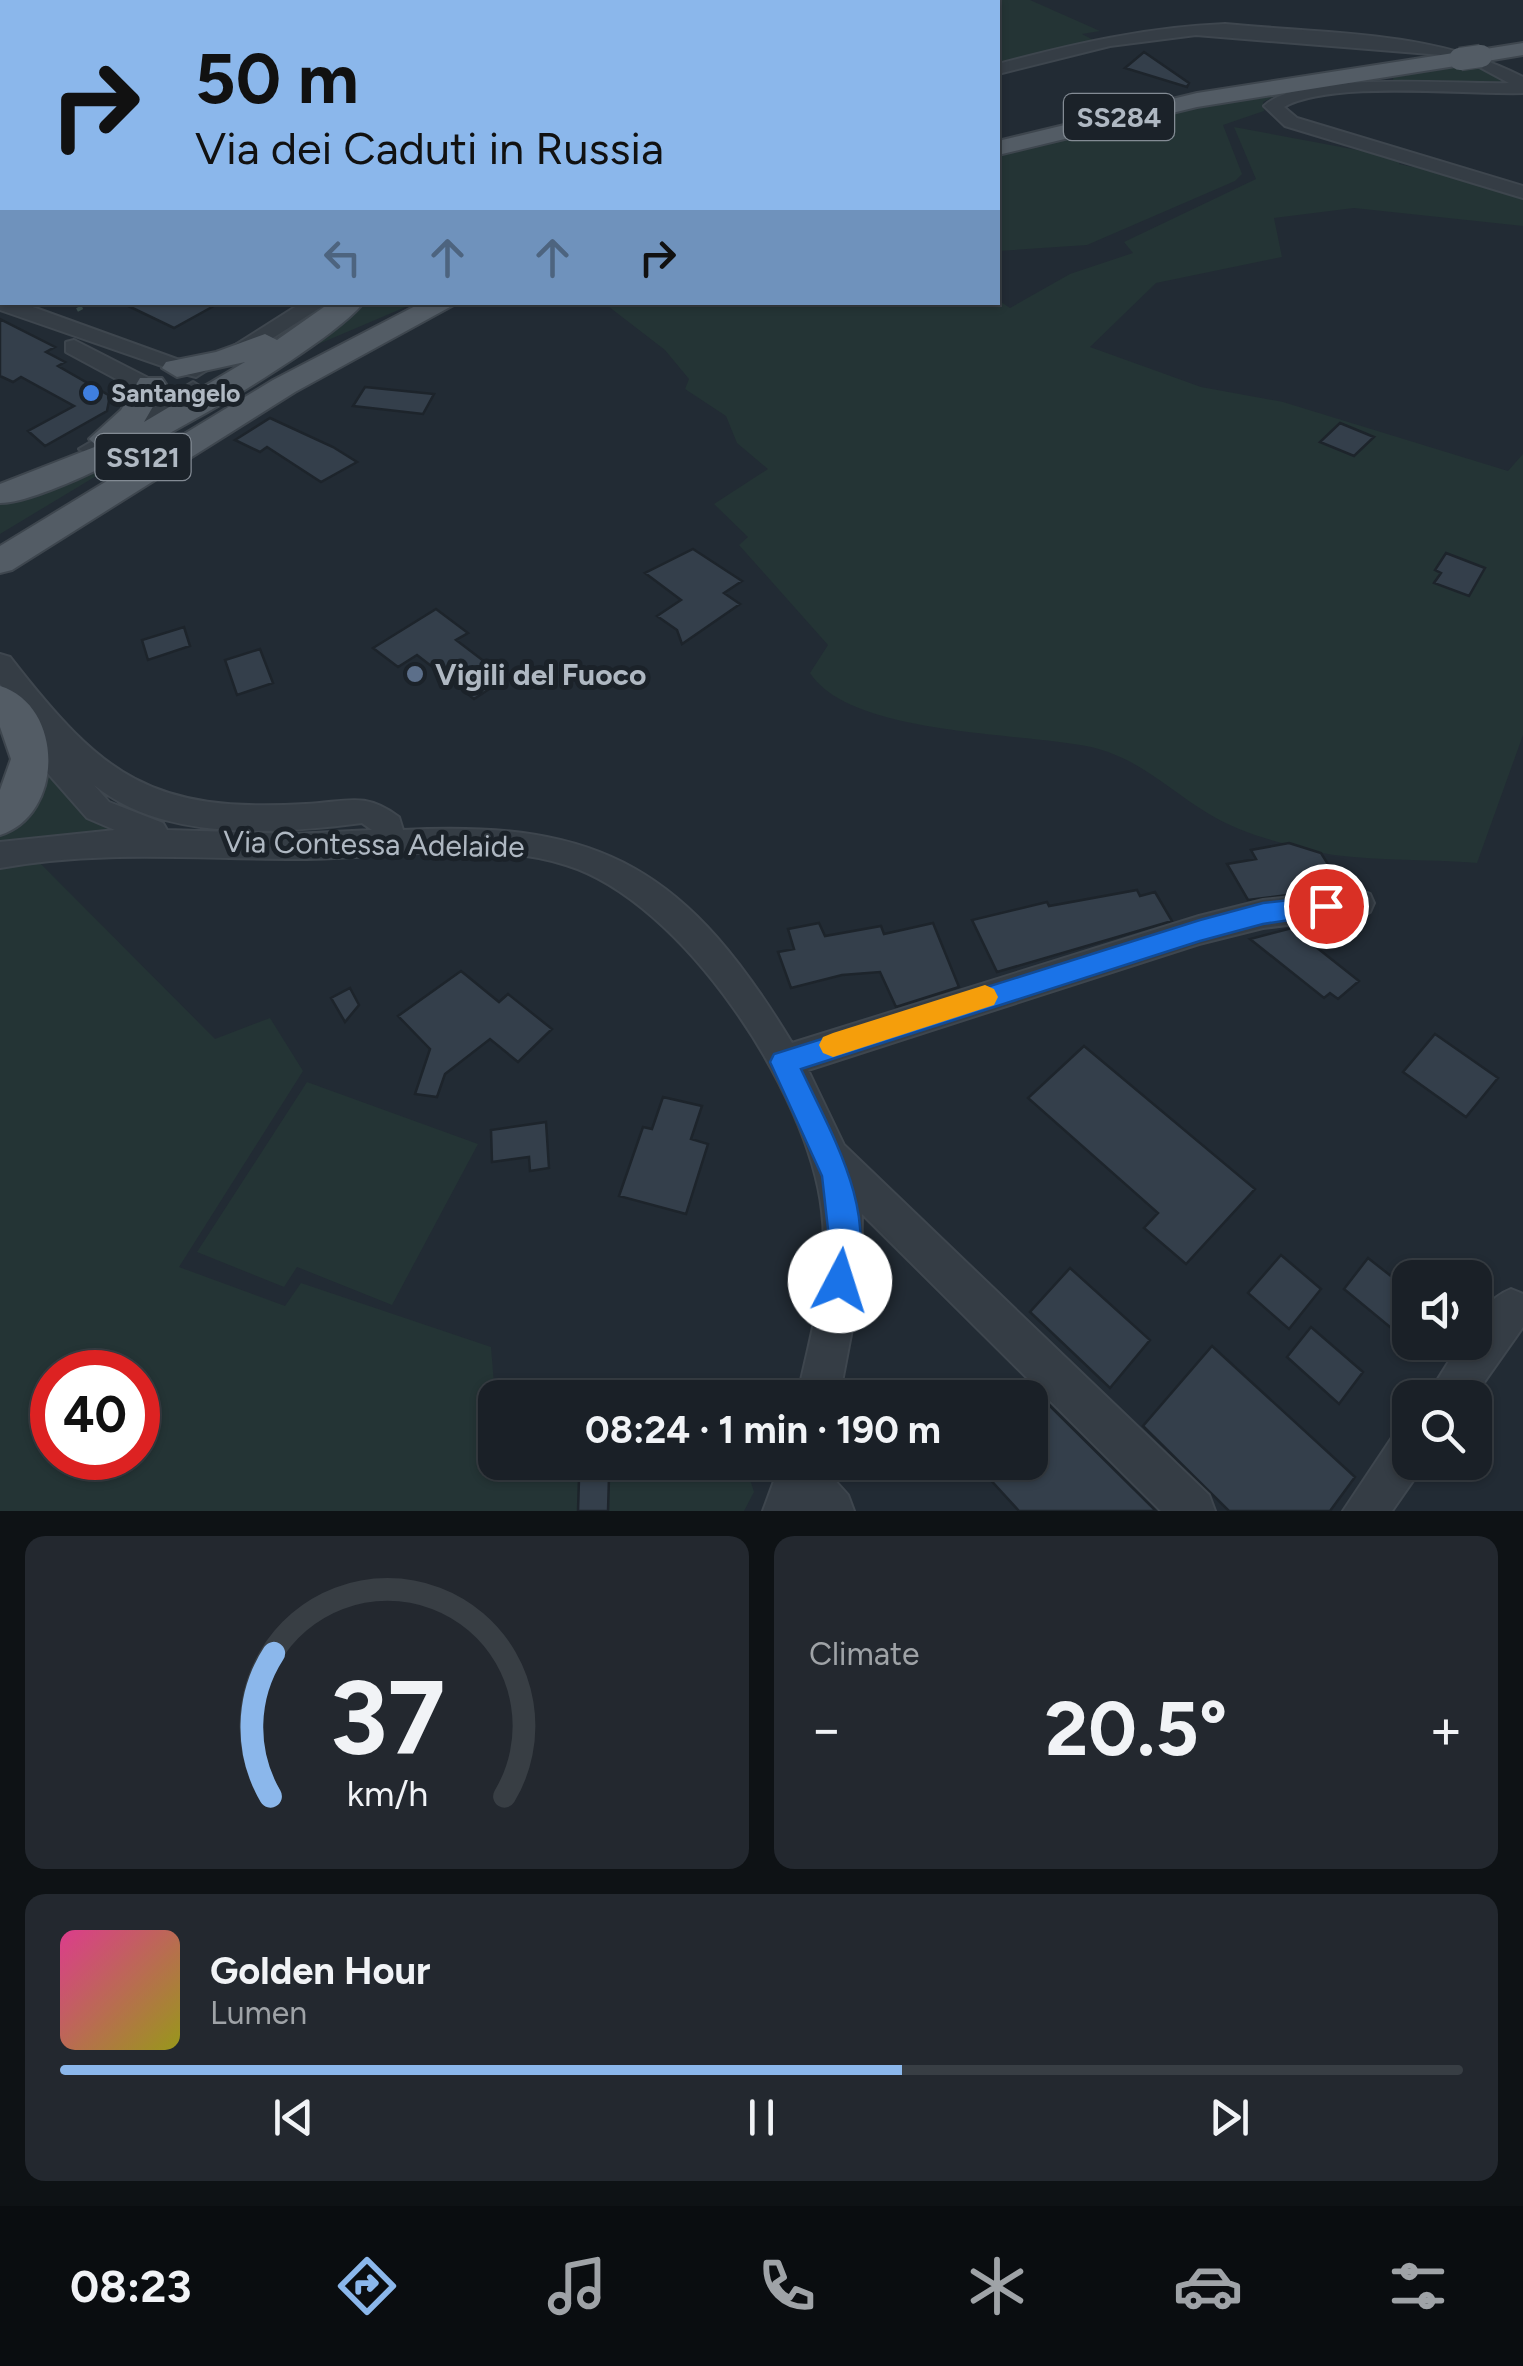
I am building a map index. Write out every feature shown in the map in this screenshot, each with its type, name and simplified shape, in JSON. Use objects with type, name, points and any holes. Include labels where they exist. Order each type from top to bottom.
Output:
[{"type":"main road","points":[[1242,92],[1295,76],[1337,53],[1403,53],[1415,46]]},
{"type":"main road","name":"SS284","points":[[1000,148],[1242,92],[1373,79],[1523,49]]},
{"type":"main road","points":[[1337,53],[1331,58],[1333,65],[1373,79]]},
{"type":"main road","name":"SS121","points":[[0,545],[286,370],[423,305]]},
{"type":"main road","name":"SS121","points":[[0,562],[284,386],[438,305]]},
{"type":"main road","points":[[284,386],[454,305]]},
{"type":"main road","points":[[2,494],[91,449],[181,379],[334,306]]},
{"type":"main road","points":[[2,494],[54,476],[190,408],[334,306]]},
{"type":"main road","points":[[0,581],[160,476],[224,424]]},
{"type":"main road","points":[[0,819],[27,782],[34,754],[8,711]]},
{"type":"street","points":[[1000,68],[1061,51],[1191,30],[1261,30],[1415,46],[1478,60],[1523,86]]},
{"type":"street","points":[[1523,86],[1373,79],[1280,98],[1273,106],[1291,122],[1523,192]]},
{"type":"street","points":[[10,306],[181,379]]},
{"type":"street","points":[[10,306],[181,379],[334,306]]},
{"type":"street","points":[[0,664],[100,774],[128,793],[158,804],[269,818],[367,810],[388,826],[385,844]]},
{"type":"street","points":[[8,711],[98,810],[179,840]]},
{"type":"street","points":[[0,855],[49,845],[179,840]]},
{"type":"street","name":"Via Contessa Adelaide","points":[[179,840],[294,847],[494,841],[534,845],[570,853],[614,872],[655,897],[706,942],[734,977],[784,1062],[830,1156],[845,1247],[821,1380]]},
{"type":"street","points":[[784,1062],[1200,930],[1263,914],[1358,903]]},
{"type":"street","points":[[830,1156],[1193,1511]]},
{"type":"street","points":[[1460,1380],[1511,1310]]},
{"type":"street","points":[[1364,1511],[1392,1473]]},
{"type":"street","points":[[796,1483],[832,1511]]},
{"type":"shaded area","points":[[1000,0],[1030,0],[1100,31],[1082,34],[1095,41],[1000,63]]},
{"type":"shaded area","points":[[1475,62],[1502,82],[1393,80],[1394,74]]},
{"type":"shaded area","points":[[1355,82],[1358,84],[1277,95],[1263,102],[1264,111],[1223,125],[1242,174],[1235,181],[1087,245],[1000,251],[1000,154],[1205,105]]},
{"type":"shaded area","points":[[1234,127],[1400,158],[1399,164],[1412,167],[1413,163],[1523,199],[1523,226],[1354,208],[1274,218],[1282,257],[1156,283],[1090,347],[1201,387],[1283,402],[1508,471],[1523,454],[1523,735],[1477,863],[1353,857],[1289,845],[1222,821],[1139,767],[1108,752],[898,720],[861,709],[831,694],[810,673],[828,645],[739,545],[748,537],[714,504],[768,469],[737,443],[726,416],[685,389],[689,379],[665,350],[607,305],[1000,305],[1000,301],[1010,308],[1070,274],[1133,253],[1124,242],[1256,179]]},
{"type":"shaded area","points":[[357,305],[410,305],[307,349],[0,534],[0,504],[42,487]]},
{"type":"shaded area","points":[[44,766],[102,824],[118,834],[0,850],[0,828]]},
{"type":"shaded area","points":[[35,858],[215,1039],[270,1018],[303,1071],[179,1267],[285,1306],[301,1283],[491,1347],[494,1380],[478,1380],[478,1480],[750,1480],[754,1492],[744,1511],[0,1511],[0,865]]},
{"type":"shaded area","points":[[307,1082],[478,1144],[392,1305],[297,1267],[284,1287],[197,1252]]},
{"type":"building","points":[[1144,52],[1189,83],[1187,87],[1125,68]]},
{"type":"building","points":[[126,305],[216,305],[174,328]]},
{"type":"building","points":[[0,319],[55,347],[46,352],[65,362],[58,366],[110,396],[107,411],[45,446],[28,431],[74,406],[21,377],[13,382],[0,376]]},
{"type":"building","points":[[365,387],[434,394],[423,414],[353,406]]},
{"type":"building","points":[[270,418],[357,462],[321,482],[267,447],[260,452],[235,440]]},
{"type":"building","points":[[1340,423],[1374,437],[1354,456],[1320,442]]},
{"type":"building","points":[[693,549],[742,581],[724,593],[740,604],[682,644],[677,630],[657,616],[681,600],[645,573]]},
{"type":"building","points":[[1446,553],[1485,568],[1469,596],[1434,583],[1441,573],[1435,570]]},
{"type":"building","points":[[436,609],[468,633],[456,640],[506,678],[474,699],[417,655],[398,667],[373,648]]},
{"type":"building","points":[[184,627],[190,646],[148,660],[142,640]]},
{"type":"building","points":[[260,649],[273,683],[237,695],[225,660]]},
{"type":"building","points":[[1289,843],[1321,853],[1343,888],[1248,900],[1227,864],[1256,859],[1251,850]]},
{"type":"building","points":[[1137,890],[1140,896],[1155,892],[1172,921],[997,972],[972,920],[1047,902],[1049,906]]},
{"type":"building","points":[[819,923],[825,936],[881,926],[884,934],[933,923],[959,987],[896,1007],[880,972],[842,975],[791,988],[778,952],[794,949],[788,929]]},
{"type":"building","points":[[1292,928],[1359,981],[1338,999],[1330,993],[1324,998],[1250,939]]},
{"type":"building","points":[[461,971],[499,1002],[508,994],[552,1029],[518,1062],[490,1039],[445,1074],[437,1097],[415,1094],[430,1049],[398,1016]]},
{"type":"building","points":[[350,988],[359,1005],[345,1022],[331,998]]},
{"type":"building","points":[[1435,1034],[1498,1078],[1466,1117],[1403,1072]]},
{"type":"building","points":[[1084,1046],[1255,1189],[1186,1264],[1144,1228],[1158,1213],[1028,1098]]},
{"type":"building","points":[[663,1097],[702,1106],[691,1139],[708,1144],[686,1214],[619,1196],[643,1127],[652,1129]]},
{"type":"building","points":[[546,1122],[549,1168],[530,1171],[529,1157],[492,1162],[491,1130]]},
{"type":"building","points":[[1281,1255],[1321,1289],[1289,1329],[1248,1293]]},
{"type":"building","points":[[1368,1258],[1392,1277],[1392,1329],[1344,1289]]},
{"type":"building","points":[[1070,1268],[1150,1340],[1110,1388],[1030,1312]]},
{"type":"building","points":[[1311,1327],[1363,1372],[1339,1404],[1287,1357]]},
{"type":"building","points":[[1212,1346],[1355,1477],[1330,1511],[1229,1511],[1143,1426]]},
{"type":"building","points":[[1050,1406],[1156,1511],[1019,1511],[991,1480],[1048,1480]]},
{"type":"building","points":[[579,1480],[609,1480],[608,1511],[578,1511]]},
{"type":"slow traffic","points":[[833,1045],[985,997]]},
{"type":"place","name":"Santangelo","points":[[91,393]]},
{"type":"place","name":"Vigili del Fuoco","points":[[415,674]]},
{"type":"route","points":[[840,1281],[845,1247],[836,1176],[784,1062],[1200,930],[1263,914],[1326,906]]}]
